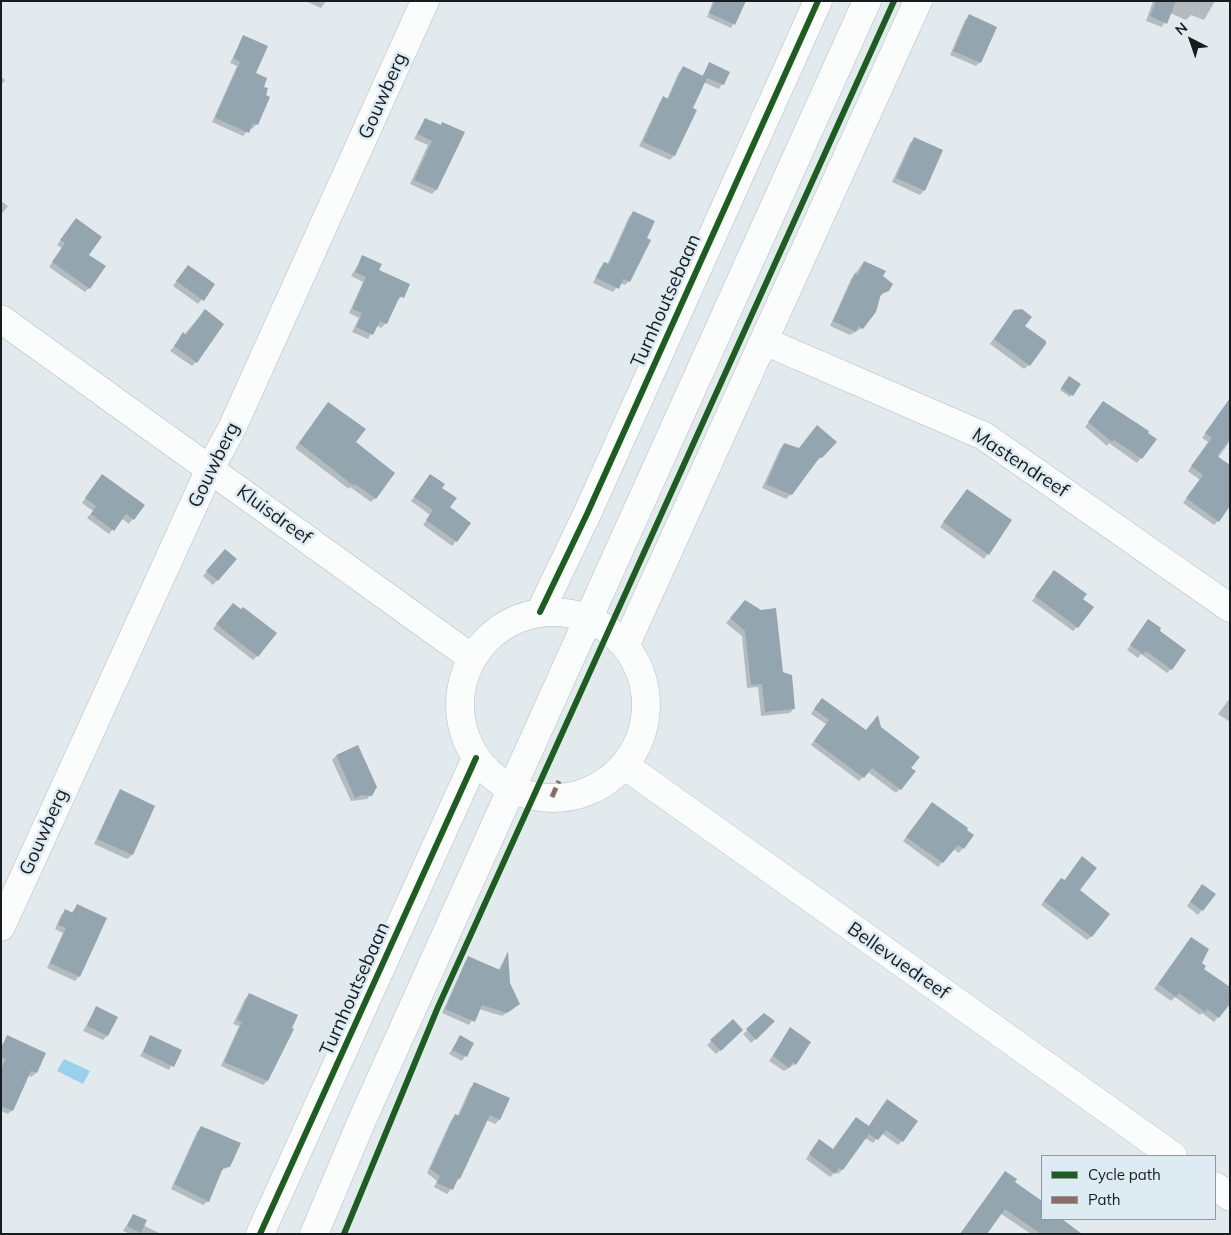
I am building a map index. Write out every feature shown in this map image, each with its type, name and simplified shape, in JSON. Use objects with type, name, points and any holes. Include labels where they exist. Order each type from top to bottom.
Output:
[{"type":"street","name":"Gouwberg","points":[[1,927],[210,469],[232,428],[425,1]]},
{"type":"street","name":"Turnhoutsebaan","points":[[540,612],[591,505],[818,1]]},
{"type":"street","points":[[314,1234],[363,1118],[867,1]]},
{"type":"street","points":[[626,644],[918,1]]},
{"type":"street","name":"Kluisdreef","points":[[1,319],[472,658]]},
{"type":"street","name":"Mastendreef","points":[[764,341],[984,436],[1230,608]]},
{"type":"street","points":[[540,612],[565,612],[589,618],[626,644],[639,667],[646,701],[641,735],[624,765],[605,782],[584,793],[552,797],[535,796],[512,788],[492,775],[476,758],[465,734],[460,709],[462,683],[472,658],[490,636],[513,620],[540,612]]},
{"type":"street","name":"Turnhoutsebaan","points":[[260,1234],[476,758]]},
{"type":"street","name":"Bellevuedreef","points":[[624,765],[1172,1155]]},
{"type":"street","points":[[1216,1187],[1230,1197]]},
{"type":"water","points":[[64,1059],[90,1071],[83,1084],[57,1071]]},
{"type":"building","points":[[715,1],[746,1],[735,25],[709,13]]},
{"type":"building","points":[[1156,1],[1176,1],[1167,24],[1150,16]]},
{"type":"building","points":[[969,14],[997,27],[981,63],[953,51]]},
{"type":"building","points":[[243,35],[268,46],[256,73],[267,78],[264,87],[268,88],[266,95],[270,97],[258,125],[253,123],[249,133],[215,118],[240,62],[233,58]]},
{"type":"building","points":[[709,62],[730,72],[724,85],[707,78],[693,108],[697,110],[675,156],[643,142],[663,96],[668,99],[683,66],[703,76]]},
{"type":"building","points":[[425,118],[441,125],[442,122],[465,132],[437,190],[414,180],[432,141],[417,134]]},
{"type":"building","points":[[914,137],[943,150],[925,191],[896,178]]},
{"type":"building","points":[[633,211],[655,221],[647,238],[651,240],[630,282],[623,279],[619,289],[596,278],[604,262],[609,264]]},
{"type":"building","points":[[76,218],[102,237],[89,255],[106,266],[90,289],[52,262],[65,243],[60,240]]},
{"type":"building","points":[[362,255],[382,264],[379,270],[410,284],[404,298],[400,296],[387,324],[380,321],[373,335],[356,327],[362,313],[352,309],[366,277],[355,272]]},
{"type":"building","points":[[864,261],[886,271],[883,276],[893,284],[889,291],[881,294],[876,312],[863,329],[858,326],[856,332],[833,321],[855,273],[858,275]]},
{"type":"building","points":[[188,265],[215,284],[204,301],[176,281]]},
{"type":"building","points":[[205,309],[224,324],[197,363],[174,346],[183,332],[186,335]]},
{"type":"building","points":[[1022,309],[1032,317],[1025,326],[1046,341],[1046,344],[1030,366],[994,339],[1014,310]]},
{"type":"building","points":[[1069,376],[1081,384],[1073,396],[1061,388]]},
{"type":"building","points":[[1230,398],[1230,439],[1217,456],[1230,465],[1230,506],[1219,522],[1186,498],[1203,475],[1191,466],[1212,438],[1205,433]]},
{"type":"building","points":[[1103,401],[1149,431],[1148,433],[1157,439],[1142,459],[1114,440],[1112,442],[1088,422]]},
{"type":"building","points":[[328,402],[366,429],[356,442],[395,473],[376,499],[355,484],[354,486],[299,443]]},
{"type":"building","points":[[817,425],[837,442],[822,458],[820,457],[792,495],[766,484],[784,443],[799,448]]},
{"type":"building","points":[[102,474],[145,505],[134,520],[126,514],[114,531],[91,514],[96,506],[85,498]]},
{"type":"building","points":[[430,474],[445,484],[442,488],[457,498],[450,507],[471,523],[457,542],[426,520],[433,510],[414,497]]},
{"type":"building","points":[[967,489],[1012,520],[989,555],[943,522]]},
{"type":"building","points":[[225,549],[237,559],[218,581],[206,571]]},
{"type":"building","points":[[1054,570],[1087,594],[1083,599],[1094,607],[1078,628],[1035,596]]},
{"type":"building","points":[[745,600],[761,610],[776,608],[783,672],[792,675],[795,709],[765,712],[762,684],[751,685],[745,631],[730,618]]},
{"type":"building","points":[[233,603],[241,609],[243,607],[277,633],[258,657],[216,624]]},
{"type":"building","points":[[1148,619],[1161,628],[1160,631],[1186,650],[1172,670],[1146,651],[1143,654],[1130,645]]},
{"type":"building","points":[[822,698],[866,730],[878,715],[881,727],[920,757],[911,768],[916,771],[901,790],[872,768],[864,778],[814,741],[829,720],[814,709]]},
{"type":"building","points":[[358,745],[377,787],[372,796],[361,795],[355,798],[336,755]]},
{"type":"building","points":[[120,789],[155,806],[133,855],[97,839]]},
{"type":"building","points":[[932,802],[968,828],[967,830],[974,835],[964,849],[958,845],[943,863],[906,837]]},
{"type":"building","points":[[1082,856],[1097,868],[1080,890],[1110,914],[1092,937],[1044,901],[1061,878],[1065,880]]},
{"type":"building","points":[[1202,884],[1216,894],[1203,911],[1190,902]]},
{"type":"building","points":[[77,904],[107,918],[80,977],[50,963],[66,928],[58,925],[65,909],[73,913]]},
{"type":"building","points":[[1191,937],[1209,949],[1202,963],[1206,966],[1204,969],[1230,987],[1230,1004],[1219,1018],[1207,1009],[1205,1012],[1179,993],[1176,997],[1158,984]]},
{"type":"building","points":[[508,951],[510,983],[520,1004],[507,1013],[482,1005],[475,1022],[445,1009],[468,956],[500,970]]},
{"type":"building","points":[[249,993],[298,1015],[292,1028],[294,1029],[268,1081],[224,1062],[242,1022],[237,1020]]},
{"type":"building","points":[[96,1006],[118,1017],[108,1036],[87,1026]]},
{"type":"building","points":[[764,1013],[775,1021],[756,1040],[746,1029]]},
{"type":"building","points":[[733,1019],[743,1030],[721,1051],[710,1040]]},
{"type":"building","points":[[790,1027],[811,1042],[796,1065],[793,1062],[789,1068],[773,1056]]},
{"type":"building","points":[[7,1035],[46,1053],[37,1073],[31,1071],[13,1111],[1,1106],[1,1069],[6,1059],[1,1057],[1,1049]]},
{"type":"building","points":[[150,1035],[182,1050],[174,1067],[143,1052]]},
{"type":"building","points":[[460,1035],[474,1043],[467,1057],[452,1050]]},
{"type":"building","points":[[474,1082],[510,1098],[500,1120],[490,1115],[453,1190],[437,1183],[440,1176],[430,1169],[455,1114],[459,1116]]},
{"type":"building","points":[[887,1099],[918,1121],[903,1142],[886,1130],[878,1140],[869,1134],[843,1170],[839,1168],[835,1174],[809,1154],[819,1139],[833,1149],[856,1117],[869,1126]]},
{"type":"building","points":[[201,1126],[241,1143],[230,1167],[223,1168],[209,1202],[174,1184]]},
{"type":"building","points":[[1005,1171],[1017,1179],[1015,1182],[1041,1200],[1041,1220],[1063,1220],[1082,1234],[1041,1234],[1005,1209],[987,1234],[960,1234]]},
{"type":"building","points":[[133,1214],[147,1220],[141,1233],[127,1226]]},
{"type":"marked path","points":[[552,797],[559,781]]},
{"type":"cycle path","points":[[540,612],[587,514],[818,1]]},
{"type":"cycle path","points":[[344,1234],[438,1007],[894,1]]},
{"type":"cycle path","points":[[260,1234],[476,758]]}]
